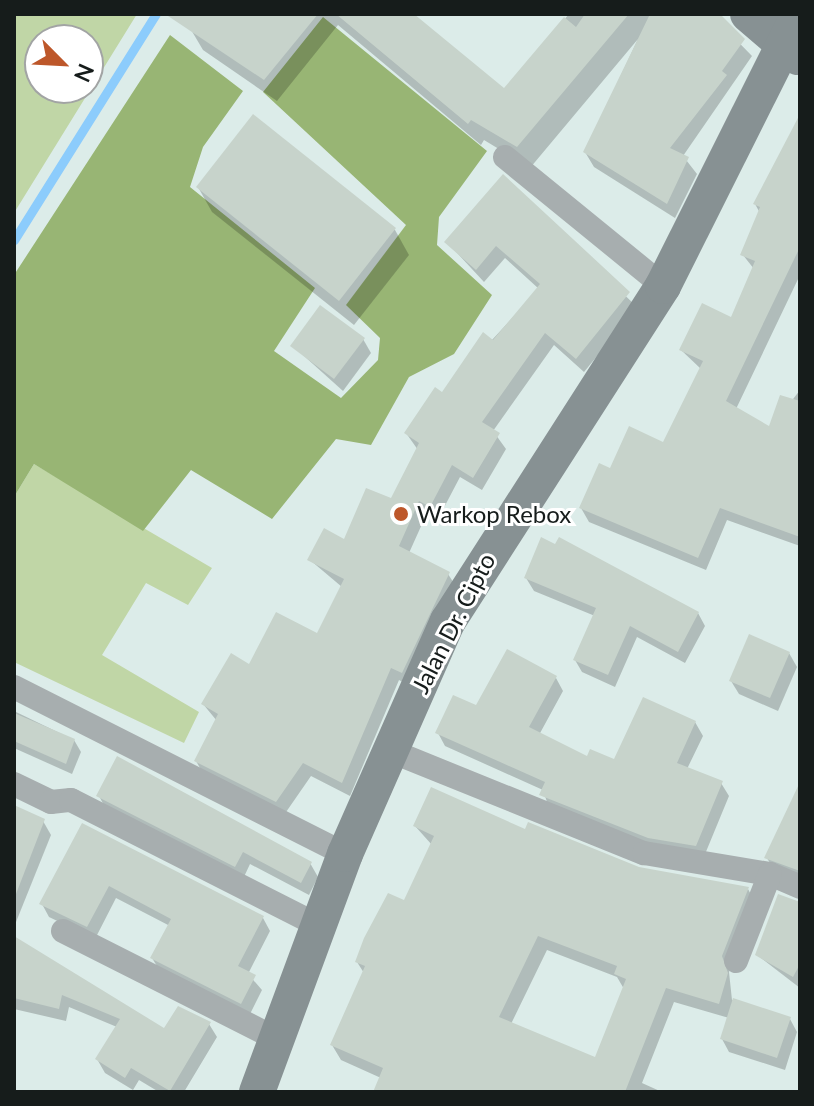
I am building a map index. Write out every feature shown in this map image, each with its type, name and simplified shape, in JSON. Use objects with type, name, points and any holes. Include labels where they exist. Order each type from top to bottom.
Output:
[{"type":"street","points":[[748,14],[794,39]]},
{"type":"street","name":"Jalan Dr. Cipto","points":[[257,1092],[345,854],[471,581],[663,286],[794,39]]},
{"type":"street","points":[[505,157],[663,286]]},
{"type":"street","points":[[14,687],[345,854]]},
{"type":"street","points":[[391,751],[644,853],[770,874],[800,887]]},
{"type":"street","points":[[14,784],[51,802],[71,800],[317,925]]},
{"type":"street","points":[[736,961],[770,874]]},
{"type":"street","points":[[63,931],[275,1038]]},
{"type":"green space","points":[[14,14],[137,14],[104,67],[104,24],[24,24],[24,104],[81,104],[14,213]]},
{"type":"green space","points":[[323,17],[487,151],[439,217],[437,245],[492,295],[454,354],[409,377],[371,445],[336,439],[272,519],[191,470],[143,531],[34,464],[14,497],[14,275],[170,35],[243,91],[203,147],[190,187],[315,288],[274,351],[341,398],[378,360],[380,338],[346,305],[406,225],[263,92]]},
{"type":"green space","points":[[34,464],[212,568],[188,605],[146,583],[102,655],[199,712],[184,743],[14,662],[14,497]]},
{"type":"building","points":[[165,14],[318,14],[264,80]]},
{"type":"building","points":[[336,14],[414,14],[504,88],[564,17],[576,27],[585,14],[629,14],[517,147],[471,120],[468,124]]},
{"type":"building","points":[[650,14],[720,14],[745,39],[722,71],[727,75],[670,148],[689,157],[667,204],[583,152]]},
{"type":"building","points":[[253,114],[396,228],[339,301],[196,187]]},
{"type":"building","points":[[800,114],[800,247],[726,401],[769,426],[780,395],[800,401],[800,537],[720,508],[698,558],[579,508],[599,463],[610,468],[629,426],[663,442],[703,361],[679,350],[702,303],[731,317],[755,261],[740,255],[760,207],[753,204]]},
{"type":"building","points":[[503,174],[630,292],[576,359],[545,333],[482,422],[500,433],[473,478],[452,465],[430,507],[419,501],[399,546],[450,572],[402,673],[391,668],[342,783],[303,763],[276,802],[194,761],[218,714],[201,704],[231,653],[249,664],[276,612],[317,633],[344,579],[307,560],[324,528],[344,539],[366,488],[391,498],[419,443],[404,433],[435,387],[442,392],[483,332],[493,340],[540,284],[496,246],[476,270],[444,242]]},
{"type":"building","points":[[320,305],[365,338],[334,379],[290,346]]},
{"type":"building","points":[[541,537],[555,544],[559,537],[699,612],[678,652],[630,626],[608,675],[573,660],[596,608],[524,578]]},
{"type":"building","points":[[749,634],[790,652],[770,698],[729,681]]},
{"type":"building","points":[[507,649],[557,676],[529,727],[587,756],[590,749],[614,759],[643,697],[696,721],[677,763],[723,781],[696,846],[648,838],[539,795],[545,782],[435,733],[453,695],[476,705]]},
{"type":"building","points":[[14,713],[75,739],[66,764],[14,741]]},
{"type":"building","points":[[117,756],[312,862],[301,883],[243,852],[235,867],[96,796]]},
{"type":"building","points":[[800,782],[800,871],[764,858]]},
{"type":"building","points":[[431,787],[525,829],[528,822],[639,867],[749,887],[722,956],[728,973],[719,1004],[666,988],[625,1092],[373,1092],[383,1068],[330,1045],[365,966],[355,962],[364,938],[388,893],[404,900],[434,836],[413,826]],"holes":[[[538,936],[617,966],[614,974],[626,979],[595,1057],[499,1017]]]},
{"type":"building","points":[[14,805],[45,819],[16,894],[14,894]]},
{"type":"building","points":[[82,823],[264,916],[238,966],[256,975],[241,1004],[150,958],[171,919],[109,886],[87,927],[39,904]]},
{"type":"building","points":[[778,894],[800,902],[800,964],[793,977],[755,955]]},
{"type":"building","points":[[14,936],[164,1028],[178,1006],[211,1022],[170,1091],[131,1068],[125,1078],[95,1059],[120,1019],[62,995],[59,1009],[14,998]]},
{"type":"building","points":[[733,998],[791,1017],[777,1058],[720,1039]]},
{"type":"waterway","points":[[14,240],[156,14]]},
{"type":"place","name":"Warkop Rebox","points":[[401,514]]}]
